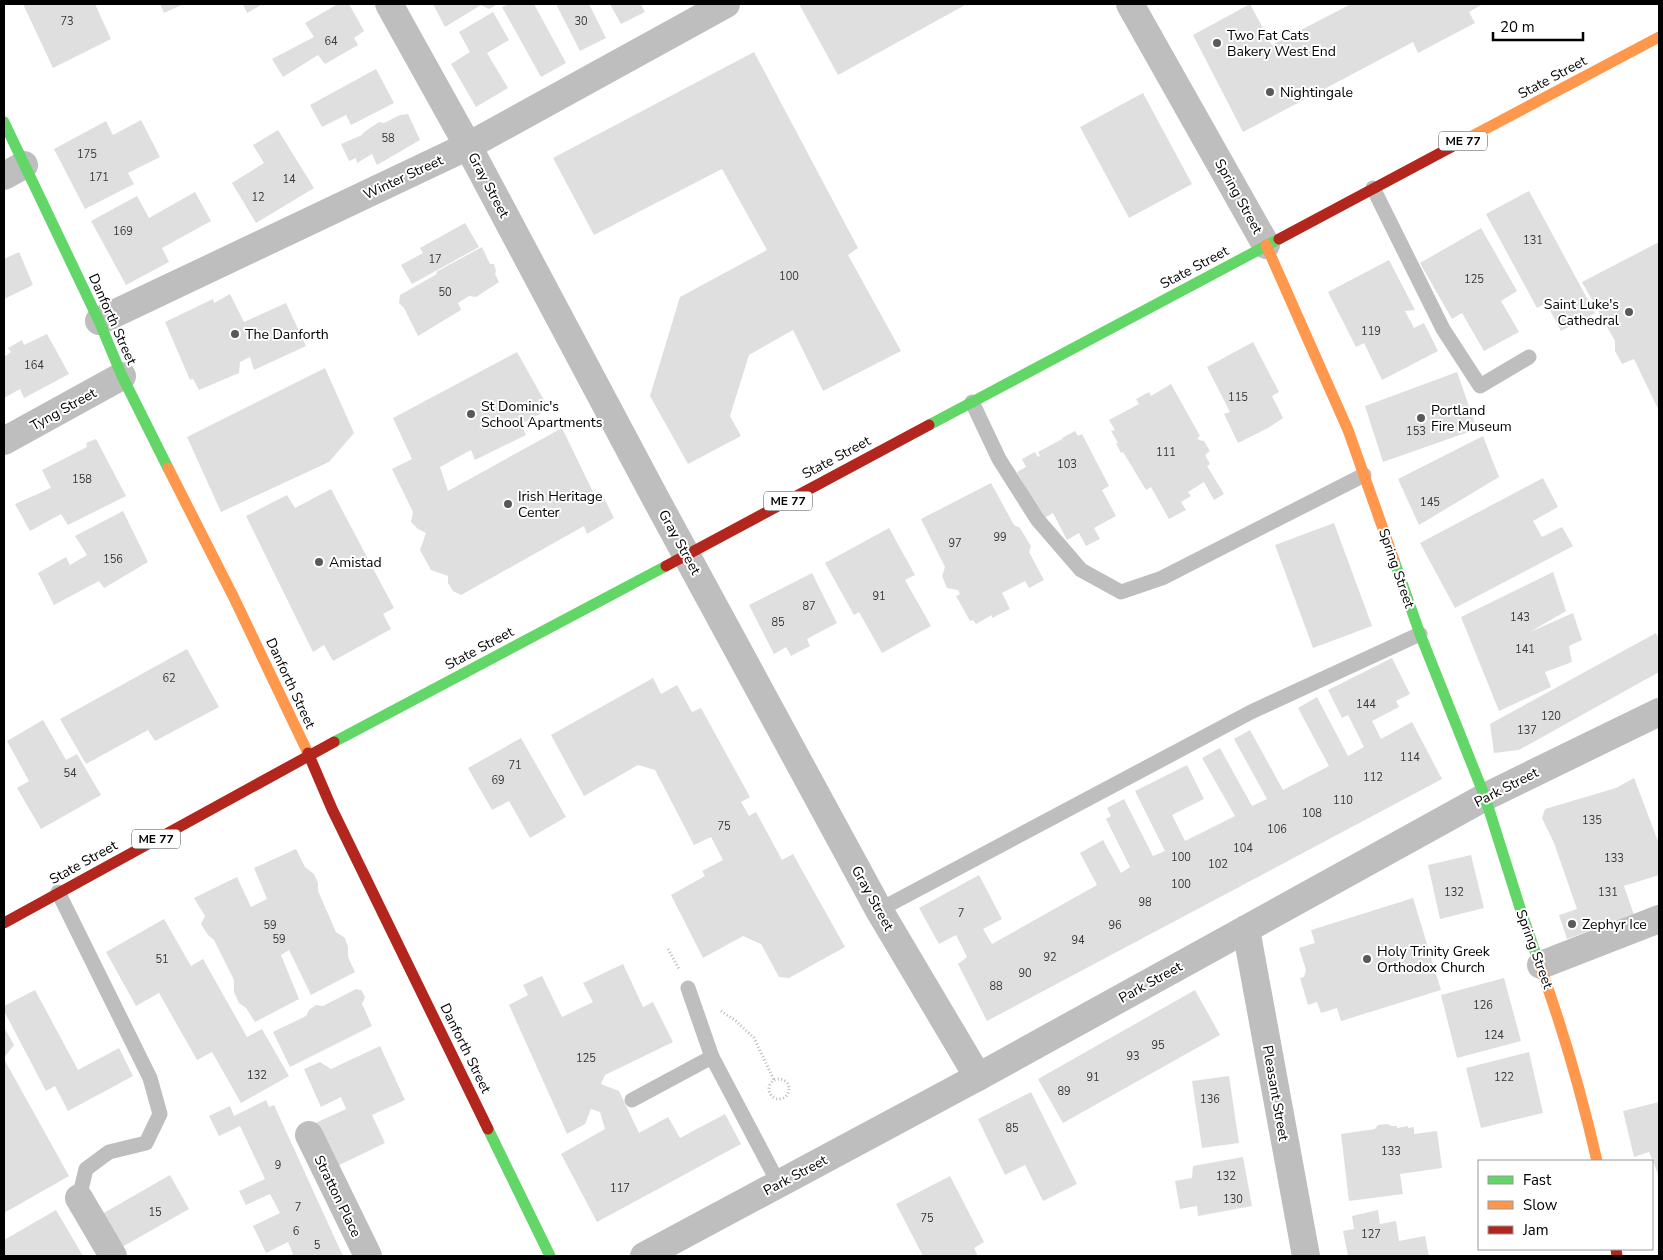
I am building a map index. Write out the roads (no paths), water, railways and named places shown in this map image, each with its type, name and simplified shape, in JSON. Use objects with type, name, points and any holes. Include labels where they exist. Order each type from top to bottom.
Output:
[{"type":"street","name":"Gray Street","points":[[389,4],[468,146],[878,910],[978,1077]]},
{"type":"street","name":"Winter Street","points":[[99,321],[468,146],[726,4]]},
{"type":"street","name":"Spring Street","points":[[1130,4],[1266,245],[1348,430],[1420,634],[1484,797],[1565,1038],[1597,1160]]},
{"type":"street","name":"State Street","points":[[4,923],[309,755],[1659,37]]},
{"type":"street","name":"Danforth Street","points":[[4,122],[14,170],[99,321],[122,376],[230,589],[339,822],[550,1256]]},
{"type":"street","name":"Tyng Street","points":[[4,441],[122,376]]},
{"type":"street","name":"Park Street","points":[[644,1256],[978,1077],[1484,797],[1659,712]]},
{"type":"street","points":[[1541,965],[1659,919]]},
{"type":"street","name":"Pleasant Street","points":[[1246,929],[1306,1256]]},
{"type":"street","name":"Stratton Place","points":[[309,1135],[368,1256]]},
{"type":"street","points":[[79,1198],[113,1256]]},
{"type":"lane","points":[[1373,188],[1443,329],[1480,386],[1529,357]]},
{"type":"lane","points":[[972,402],[999,459],[1037,519],[1081,570],[1121,592],[1162,578],[1364,475]]},
{"type":"lane","points":[[878,910],[1250,712],[1420,634]]},
{"type":"lane","points":[[58,892],[150,1078],[160,1114],[146,1143],[109,1152],[86,1169],[79,1198]]},
{"type":"lane","points":[[688,988],[712,1057],[779,1184]]},
{"type":"lane","points":[[632,1100],[712,1057]]},
{"type":"place","name":"Two Fat Cats Bakery West End","points":[[1217,43]]},
{"type":"place","name":"Nightingale","points":[[1270,92]]},
{"type":"place","name":"Saint Luke's Cathedral","points":[[1629,312]]},
{"type":"place","name":"The Danforth","points":[[235,334]]},
{"type":"place","name":"St Dominic's School Apartments","points":[[471,414]]},
{"type":"place","name":"Portland Fire Museum","points":[[1421,418]]},
{"type":"place","name":"Irish Heritage Center","points":[[508,504]]},
{"type":"place","name":"Amistad","points":[[319,562]]},
{"type":"place","name":"Zephyr Ice","points":[[1572,924]]},
{"type":"place","name":"Holy Trinity Greek Orthodox Church","points":[[1367,959]]}]
